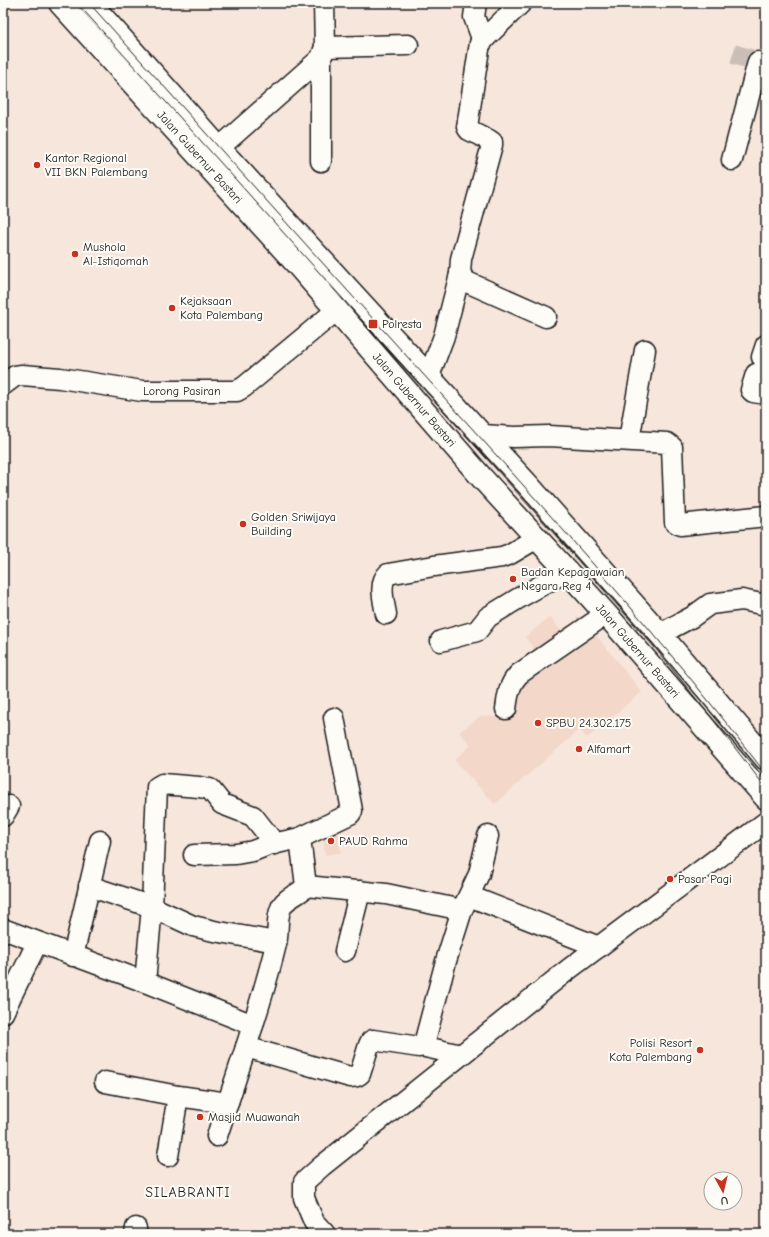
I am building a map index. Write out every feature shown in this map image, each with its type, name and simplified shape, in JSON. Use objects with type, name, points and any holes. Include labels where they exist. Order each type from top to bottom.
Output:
[{"type":"highway","name":"Jalan Gubernur Bastari","points":[[60,3],[337,310],[482,478],[606,614],[766,798]]},
{"type":"highway","name":"Jalan Gubernur Bastari","points":[[90,3],[220,148],[529,486],[660,634],[766,759]]},
{"type":"highway","points":[[507,505],[529,486]]},
{"type":"street","points":[[321,161],[324,3]]},
{"type":"street","points":[[476,3],[474,17],[483,41]]},
{"type":"street","points":[[429,376],[444,336],[460,274],[461,259],[492,145],[492,142],[469,130],[467,127],[480,43],[521,3]]},
{"type":"street","points":[[220,148],[323,52],[408,45]]},
{"type":"street","points":[[732,160],[758,62]]},
{"type":"street","points":[[460,274],[467,282],[546,317]]},
{"type":"street","name":"Lorong Pasiran","points":[[3,385],[15,376],[22,375],[60,378],[142,391],[237,391],[244,387],[337,310]]},
{"type":"street","points":[[629,440],[645,350]]},
{"type":"street","points":[[761,358],[751,390],[766,394]]},
{"type":"street","points":[[483,435],[514,437],[549,436],[667,443],[672,447],[675,522],[677,524],[680,525],[766,516]]},
{"type":"street","points":[[386,614],[382,583],[384,577],[388,574],[392,572],[502,557],[537,538]]},
{"type":"street","points":[[441,641],[477,631],[488,617],[567,571]]},
{"type":"street","points":[[660,634],[692,617],[710,604],[742,600],[766,605]]},
{"type":"street","points":[[506,709],[511,684],[519,674],[606,614]]},
{"type":"street","points":[[194,856],[253,851],[300,838],[350,814],[352,811],[334,718]]},
{"type":"street","points":[[145,982],[152,907],[157,787],[162,784],[210,789],[222,804],[253,816],[275,844]]},
{"type":"street","points":[[325,1234],[314,1222],[304,1198],[304,1182],[461,1055],[599,948],[766,822]]},
{"type":"street","points":[[421,1046],[424,1044],[446,961],[465,903],[479,874],[488,836]]},
{"type":"street","points":[[217,1136],[253,1025],[276,942],[278,915],[281,906],[286,901],[304,890],[306,886],[300,838]]},
{"type":"street","points":[[73,956],[100,841]]},
{"type":"street","points":[[89,886],[152,907],[193,926],[276,942]]},
{"type":"street","points":[[306,886],[465,903],[599,948]]},
{"type":"street","points":[[345,951],[360,891]]},
{"type":"street","points":[[3,929],[37,943],[145,982],[253,1025]]},
{"type":"street","points":[[3,1013],[37,943]]},
{"type":"street","points":[[246,1047],[350,1076],[357,1076],[360,1074],[371,1041],[373,1040],[419,1047],[421,1046],[461,1055]]},
{"type":"street","points":[[105,1082],[228,1104]]},
{"type":"street","points":[[168,1156],[178,1096]]},
{"type":"shaded area","points":[[550,617],[564,634],[538,654],[525,637]]},
{"type":"shaded area","name":"SPBU 24.302.175","points":[[591,629],[642,692],[587,738],[579,730],[495,804],[454,760],[471,745],[459,732],[481,716],[498,717],[508,711],[510,692]]},
{"type":"shaded area","name":"PAUD Rahma","points":[[338,826],[341,853],[325,855],[322,828]]},
{"type":"tunnel","points":[[733,54],[766,64]]},
{"type":"tram line","points":[[77,3],[655,648],[766,788]]},
{"type":"tram line","points":[[89,3],[608,581],[688,676],[766,774]]},
{"type":"place","name":"Kantor Regional VII BKN Palembang","points":[[37,165]]},
{"type":"place","name":"Mushola Al-Istiqomah","points":[[75,254]]},
{"type":"place","name":"Kejaksaan Kota Palembang","points":[[172,308]]},
{"type":"place","name":"Polresta","points":[[373,324]]},
{"type":"place","name":"Golden Sriwijaya Building","points":[[243,524]]},
{"type":"place","name":"Badan Kepagawaian Negara Reg 4","points":[[513,579]]},
{"type":"place","name":"SPBU 24.302.175","points":[[538,723]]},
{"type":"place","name":"Alfamart","points":[[579,749]]},
{"type":"place","name":"PAUD Rahma","points":[[331,841]]},
{"type":"place","name":"Pasar Pagi","points":[[670,879]]},
{"type":"place","name":"Polisi Resort Kota Palembang","points":[[700,1050]]},
{"type":"place","name":"Masjid Muawanah","points":[[200,1117]]},
{"type":"district","name":"SILABRANTI","points":[[188,1192]]}]
